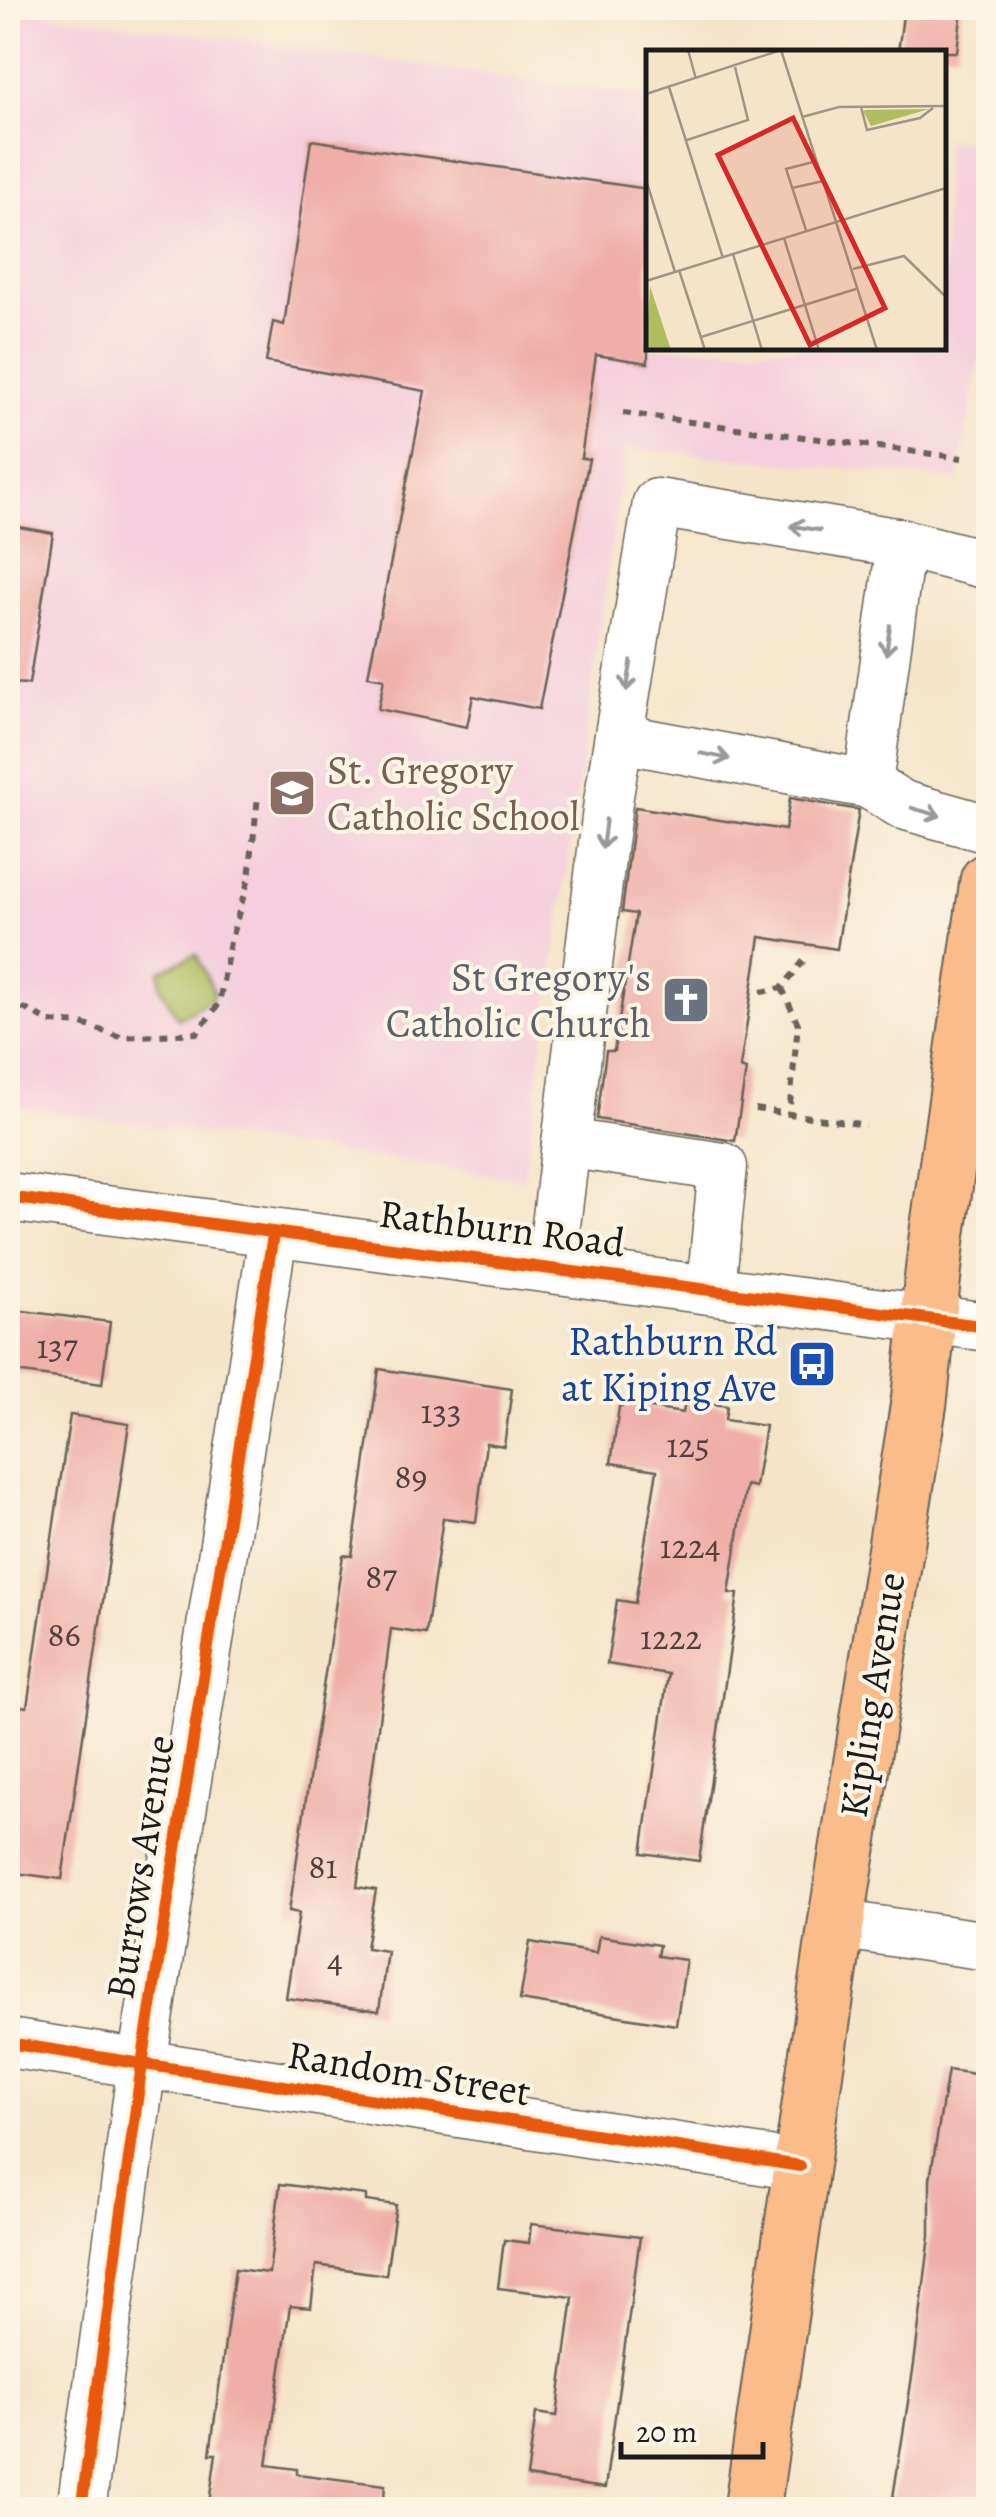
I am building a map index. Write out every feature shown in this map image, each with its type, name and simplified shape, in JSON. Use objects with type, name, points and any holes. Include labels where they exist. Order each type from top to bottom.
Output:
[{"type":"main road","name":"Kipling Avenue","points":[[752,2510],[928,1317],[988,880]]},
{"type":"street","points":[[550,1266],[619,738],[657,503],[901,543],[988,565]]},
{"type":"street","points":[[868,784],[901,543]]},
{"type":"street","points":[[619,738],[868,784],[903,805],[988,830]]},
{"type":"street","points":[[566,1143],[723,1167],[711,1288]]},
{"type":"street","name":"Rathburn Road","points":[[8,1197],[988,1327]]},
{"type":"street","name":"Burrows Avenue","points":[[81,2510],[142,2064],[273,1235]]},
{"type":"street","points":[[836,1924],[988,1946]]},
{"type":"street","name":"Random Street","points":[[8,2043],[800,2166]]},
{"type":"path","points":[[623,413],[962,458]]},
{"type":"path","points":[[8,1000],[50,1022],[82,1024],[120,1037],[197,1034],[220,1004],[230,942],[248,878],[258,796]]},
{"type":"path","points":[[761,992],[782,988],[804,958]]},
{"type":"path","points":[[782,988],[798,1024],[789,1114]]},
{"type":"path","points":[[755,1108],[866,1125]]},
{"type":"shaded area","name":"St. Gregory Catholic School","points":[[8,8],[646,97],[646,350],[946,350],[946,139],[988,145],[988,306],[958,480],[625,448],[524,1179],[8,1106]]},
{"type":"green space","points":[[196,954],[214,992],[211,1000],[178,1018],[161,989],[160,971]]},
{"type":"building","points":[[904,8],[962,8],[957,52],[898,50]]},
{"type":"building","points":[[311,140],[646,189],[648,363],[596,355],[581,458],[589,459],[539,709],[473,696],[467,727],[378,709],[384,679],[368,676],[425,391],[266,362],[273,322],[284,325]]},
{"type":"building","points":[[8,525],[53,533],[29,684],[8,683]]},
{"type":"building","name":"St Gregory's Catholic Church","points":[[790,798],[859,810],[837,949],[760,937],[740,1068],[746,1070],[735,1141],[597,1119],[606,1051],[614,1051],[636,914],[622,912],[635,807],[785,830]]},
{"type":"building","points":[[8,1309],[110,1322],[102,1384],[8,1371]]},
{"type":"building","points":[[379,1369],[512,1389],[504,1446],[486,1443],[476,1522],[443,1518],[426,1634],[391,1629],[357,1887],[376,1890],[366,1948],[387,1951],[379,2011],[286,1998],[299,1913],[289,1911],[343,1555],[352,1556]]},
{"type":"building","points":[[685,1400],[727,1406],[725,1420],[765,1426],[755,1487],[746,1485],[729,1593],[738,1594],[699,1861],[642,1853],[668,1674],[607,1664],[617,1600],[635,1603],[657,1470],[611,1463],[619,1407],[625,1404],[683,1413]]},
{"type":"building","points":[[70,1415],[129,1424],[62,1879],[8,1872],[15,1773],[8,1772],[8,1704],[27,1707]]},
{"type":"building","points":[[599,1936],[659,1945],[657,1956],[686,1960],[676,2025],[520,2000],[530,1942],[596,1953]]},
{"type":"building","points":[[948,2070],[988,2076],[988,2510],[891,2510],[914,2364],[930,2236],[930,2179]]},
{"type":"building","points":[[280,2184],[366,2195],[366,2201],[396,2205],[386,2275],[316,2265],[311,2308],[290,2306],[267,2465],[297,2469],[297,2474],[385,2485],[383,2510],[208,2510],[216,2454],[210,2454],[235,2269],[269,2273]]},
{"type":"building","points":[[531,2224],[640,2237],[605,2488],[527,2477],[536,2413],[557,2416],[573,2297],[498,2288],[504,2240],[529,2243]]},
{"type":"cycle path","points":[[8,1197],[988,1327]]},
{"type":"cycle path","points":[[81,2510],[142,2064],[273,1235]]},
{"type":"cycle path","points":[[8,2043],[800,2166]]},
{"type":"place","name":"St. Gregory Catholic School","points":[[292,793]]},
{"type":"place","name":"St Gregory's Catholic Church","points":[[686,1000]]},
{"type":"place","name":"Rathburn Rd at Kiping Ave","points":[[812,1364]]}]
